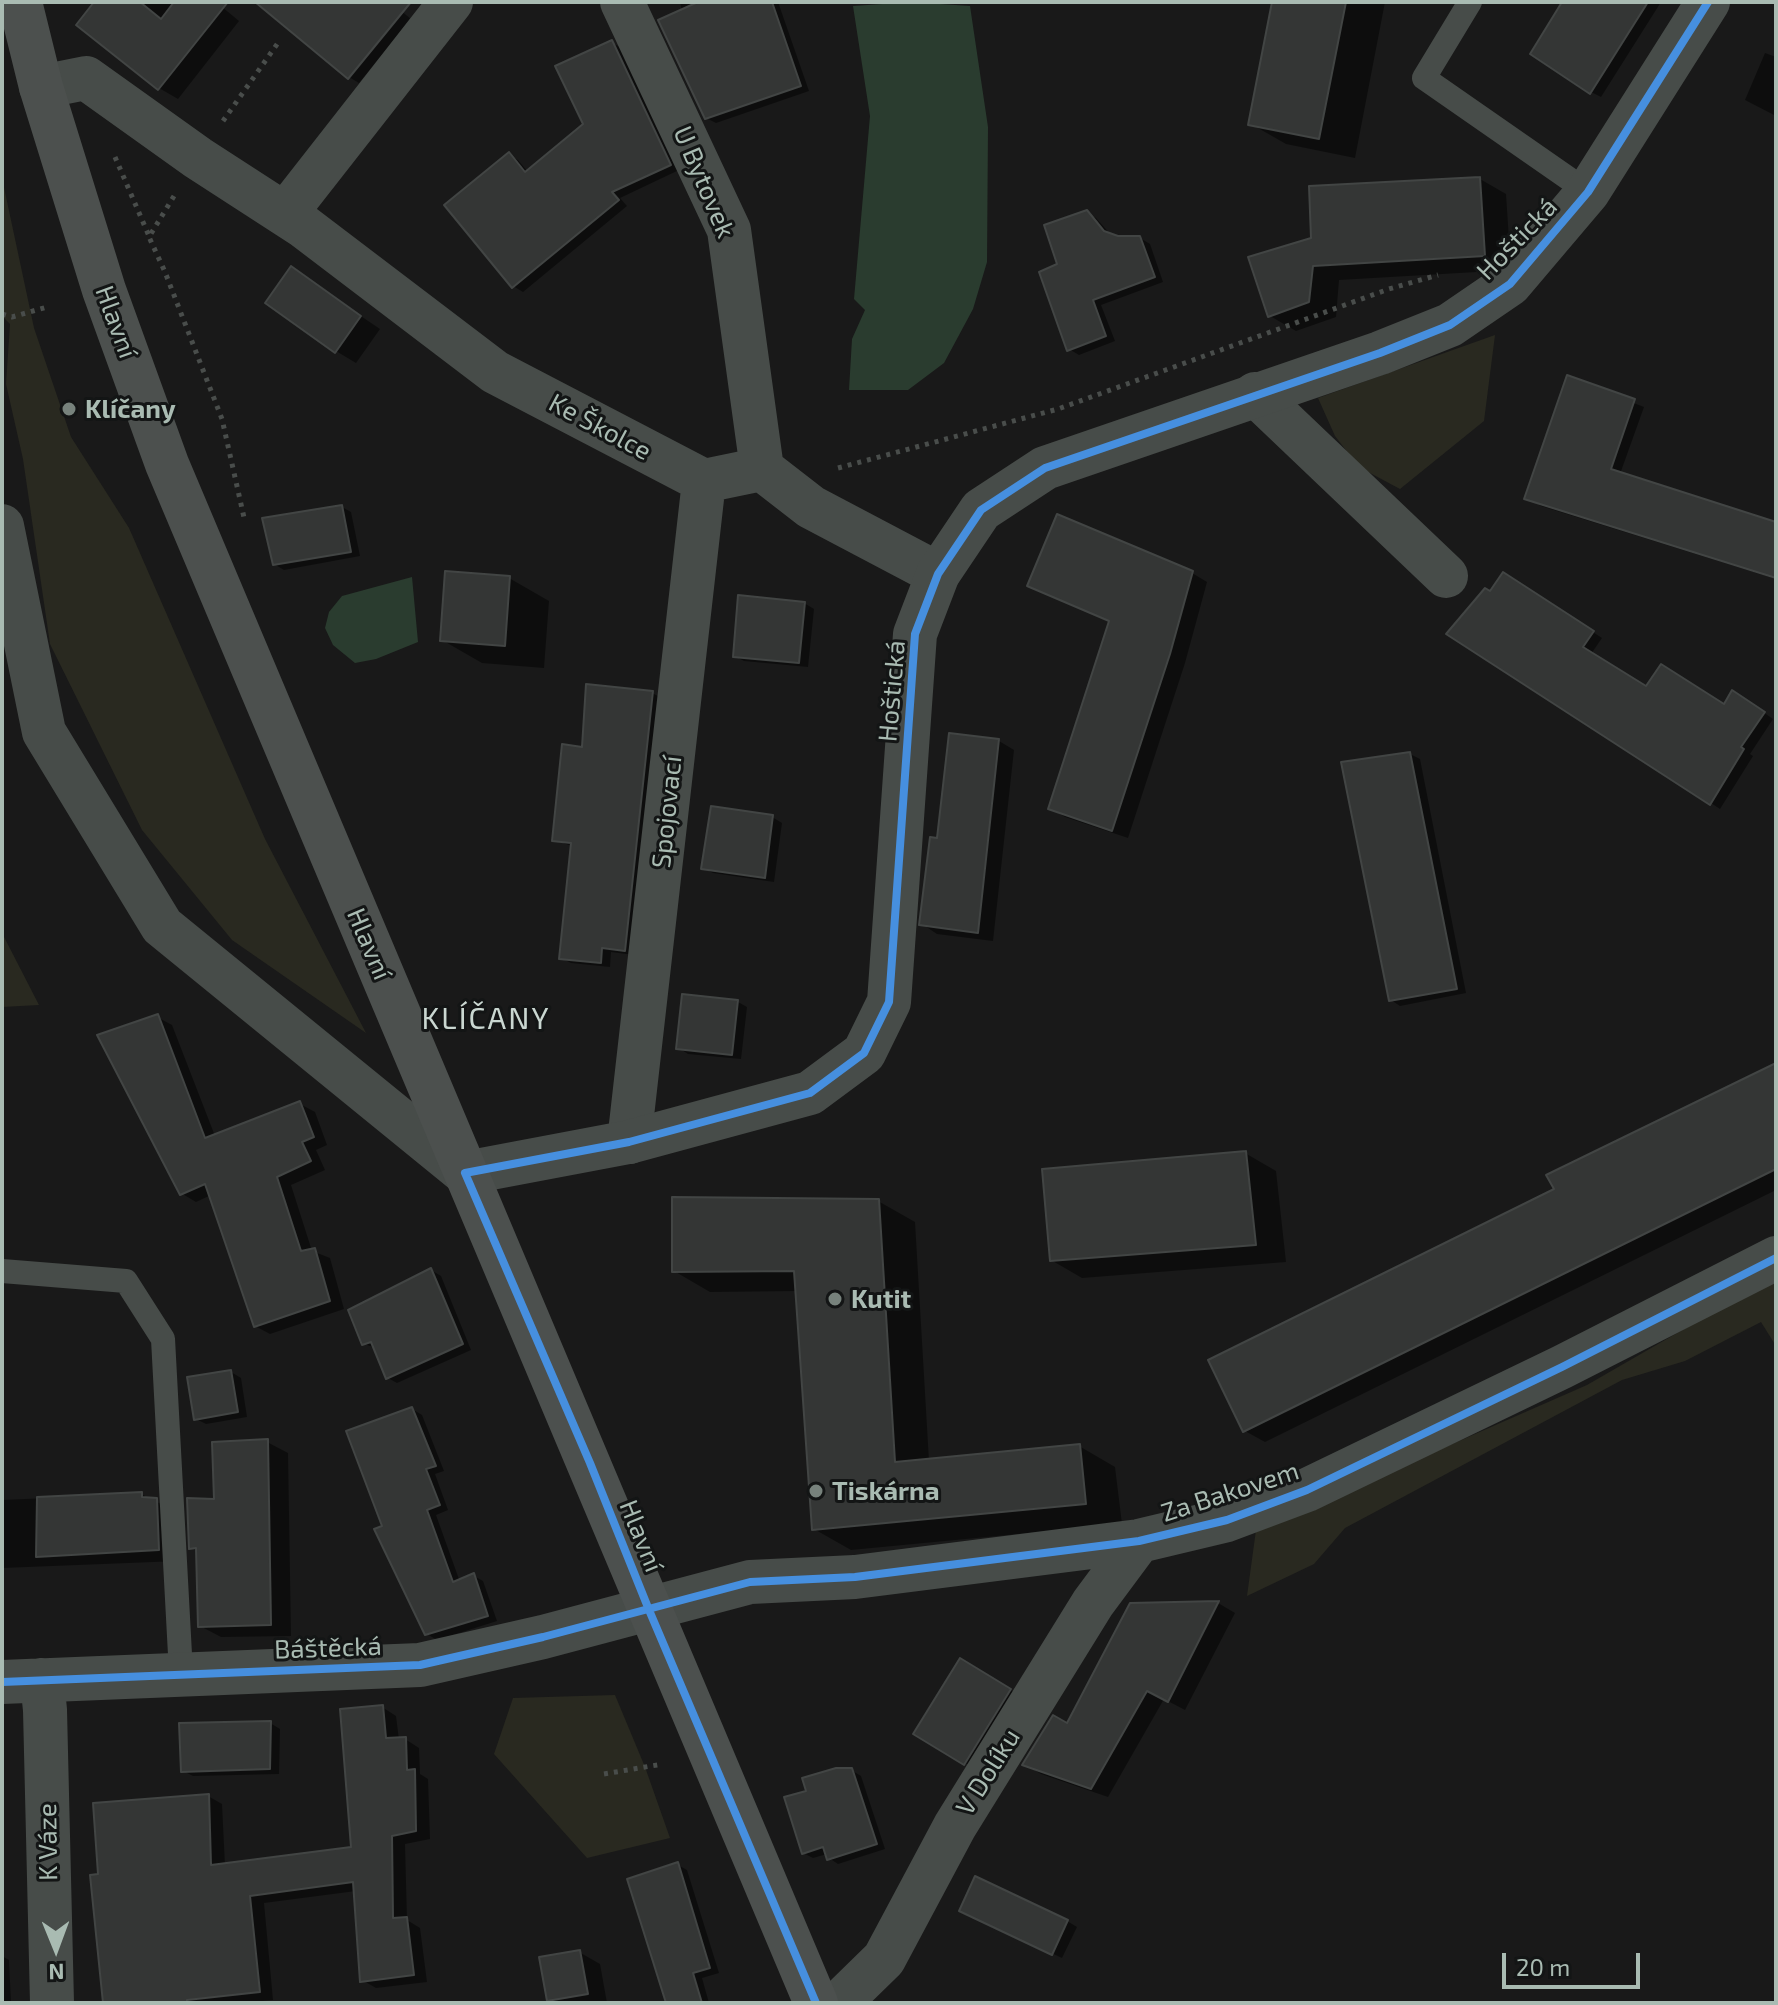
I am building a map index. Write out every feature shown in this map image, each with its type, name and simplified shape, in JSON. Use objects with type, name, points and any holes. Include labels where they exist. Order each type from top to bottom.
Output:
[{"type":"main road","name":"Hlavní","points":[[20,2],[41,87],[104,290],[167,464],[816,2003]]},
{"type":"street","points":[[285,214],[451,2]]},
{"type":"street","name":"U Bytovek","points":[[622,2],[729,230],[762,469]]},
{"type":"street","name":"Hoštická","points":[[465,1173],[629,1142],[810,1093],[864,1053],[889,1002],[915,634],[938,574],[981,510],[1045,468],[1380,353],[1450,325],[1510,284],[1588,192],[1708,2]]},
{"type":"street","name":"Ke Školce","points":[[41,87],[86,78],[198,158],[285,214],[495,372],[704,481]]},
{"type":"street","points":[[1255,394],[1446,576]]},
{"type":"street","points":[[704,481],[762,469],[811,507],[938,574]]},
{"type":"street","name":"Spojovací","points":[[629,1142],[704,481]]},
{"type":"street","points":[[2,526],[44,732],[162,926],[465,1173]]},
{"type":"street","name":"Za Bakovem","points":[[649,1610],[750,1582],[855,1577],[1139,1541],[1227,1520],[1307,1490],[1562,1367],[1776,1258]]},
{"type":"street","name":"V Dolíku","points":[[839,2003],[884,1959],[955,1826],[1093,1603],[1139,1541]]},
{"type":"street","name":"Báštěcká","points":[[22,1681],[420,1665],[649,1610]]},
{"type":"street","name":"K Váze","points":[[22,1681],[45,1710],[52,2003]]},
{"type":"lane","points":[[1470,2],[1424,78],[1588,192]]},
{"type":"lane","points":[[2,1271],[126,1281],[163,1339],[181,1673]]},
{"type":"path","points":[[165,272],[222,419],[247,533]]},
{"type":"path","points":[[834,469],[1058,409],[1389,289],[1447,272]]},
{"type":"path","points":[[2,314],[12,317],[47,307]]},
{"type":"path","points":[[604,1774],[663,1764]]},
{"type":"shaded area","points":[[911,2],[970,6],[988,127],[987,262],[973,309],[944,363],[908,390],[849,390],[852,339],[865,310],[854,299],[870,116],[853,6]]},
{"type":"shaded area","points":[[2,178],[34,328],[71,437],[129,528],[265,839],[366,1033],[232,940],[142,830],[50,644],[23,459],[6,384],[10,324],[2,316]]},
{"type":"shaded area","points":[[1495,335],[1484,421],[1400,489],[1359,467],[1335,436],[1318,398]]},
{"type":"shaded area","points":[[412,577],[418,642],[376,659],[355,663],[333,645],[325,628],[329,612],[342,596]]},
{"type":"shaded area","points":[[2,933],[39,1005],[2,1007]]},
{"type":"shaded area","points":[[1776,1276],[1776,1346],[1761,1322],[1685,1361],[1622,1380],[1345,1528],[1314,1564],[1247,1596],[1256,1530],[1587,1385]]},
{"type":"shaded area","points":[[615,1695],[670,1838],[587,1858],[494,1754],[513,1698]]},
{"type":"building","points":[[94,2],[140,2],[161,19],[174,2],[228,2],[158,90],[76,25]]},
{"type":"building","points":[[255,2],[411,2],[348,79]]},
{"type":"building","points":[[698,2],[772,2],[801,86],[705,119],[658,20]]},
{"type":"building","points":[[1272,2],[1346,2],[1319,139],[1248,125]]},
{"type":"building","points":[[1562,2],[1648,2],[1590,94],[1530,54]]},
{"type":"building","points":[[612,40],[671,165],[612,192],[619,200],[512,288],[444,205],[509,152],[525,172],[583,124],[555,66]]},
{"type":"building","points":[[1480,177],[1485,256],[1313,266],[1309,302],[1268,317],[1248,257],[1311,238],[1309,186]]},
{"type":"building","points":[[1087,210],[1104,231],[1118,236],[1140,236],[1155,277],[1093,300],[1106,336],[1067,351],[1039,272],[1057,264],[1044,225]]},
{"type":"building","points":[[291,266],[361,316],[335,353],[265,303]]},
{"type":"building","points":[[1567,375],[1635,399],[1611,469],[1776,522],[1776,578],[1524,499]]},
{"type":"building","points":[[342,505],[351,552],[273,565],[262,518]]},
{"type":"building","points":[[1057,514],[1193,571],[1170,654],[1112,831],[1048,809],[1109,621],[1027,586]]},
{"type":"building","points":[[445,571],[510,576],[505,646],[440,641]]},
{"type":"building","points":[[1503,572],[1594,631],[1583,647],[1646,686],[1661,664],[1724,704],[1732,690],[1765,712],[1741,747],[1744,749],[1710,805],[1446,634],[1485,588],[1490,591]]},
{"type":"building","points":[[738,595],[805,602],[799,663],[733,657]]},
{"type":"building","points":[[586,684],[653,691],[625,951],[602,948],[601,963],[559,959],[571,843],[552,841],[562,744],[582,747]]},
{"type":"building","points":[[949,733],[999,739],[978,933],[919,925],[930,837],[937,838]]},
{"type":"building","points":[[1410,752],[1457,989],[1389,1001],[1341,762]]},
{"type":"building","points":[[711,806],[773,815],[765,878],[701,869]]},
{"type":"building","points":[[682,994],[738,1000],[732,1055],[676,1049]]},
{"type":"building","points":[[158,1014],[205,1138],[300,1101],[314,1137],[302,1142],[311,1161],[277,1177],[301,1251],[315,1248],[330,1301],[254,1327],[205,1184],[180,1195],[97,1035]]},
{"type":"building","points":[[1776,1063],[1776,1169],[1243,1432],[1208,1360],[1554,1189],[1546,1175]]},
{"type":"building","points":[[1246,1151],[1256,1245],[1050,1261],[1042,1169]]},
{"type":"building","points":[[672,1197],[879,1199],[895,1462],[1080,1444],[1086,1504],[812,1530],[794,1271],[672,1272]]},
{"type":"building","points":[[431,1268],[463,1344],[386,1379],[371,1342],[362,1345],[348,1310]]},
{"type":"building","points":[[231,1370],[238,1412],[194,1420],[187,1377]]},
{"type":"building","points":[[412,1407],[436,1466],[426,1469],[440,1505],[427,1510],[453,1582],[474,1573],[488,1616],[425,1635],[374,1529],[382,1526],[346,1431]]},
{"type":"building","points":[[268,1439],[271,1625],[198,1627],[196,1548],[189,1549],[187,1498],[214,1499],[212,1442]]},
{"type":"building","points":[[142,1492],[142,1497],[157,1498],[159,1550],[36,1557],[37,1497]]},
{"type":"building","points":[[1219,1601],[1168,1702],[1147,1691],[1091,1789],[1022,1765],[1053,1715],[1067,1723],[1130,1603]]},
{"type":"building","points":[[960,1658],[1011,1689],[964,1765],[913,1734]]},
{"type":"building","points":[[383,1705],[386,1738],[406,1737],[407,1770],[415,1769],[416,1831],[392,1836],[393,1918],[407,1917],[414,1975],[360,1982],[353,1882],[250,1896],[260,1992],[187,2000],[187,2003],[103,2003],[90,1875],[98,1874],[93,1803],[209,1794],[211,1865],[351,1847],[340,1709]]},
{"type":"building","points":[[271,1721],[270,1769],[181,1772],[179,1723]]},
{"type":"building","points":[[836,1768],[852,1768],[877,1844],[827,1860],[823,1847],[802,1854],[784,1797],[806,1791],[802,1778]]},
{"type":"building","points":[[678,1862],[710,1968],[693,1973],[702,2003],[666,2003],[627,1879]]},
{"type":"building","points":[[975,1876],[1068,1920],[1052,1955],[959,1911]]},
{"type":"building","points":[[580,1950],[588,1994],[547,2001],[539,1957]]},
{"type":"cycle path","points":[[816,2003],[465,1173],[629,1142],[810,1093],[864,1053],[889,1002],[915,634],[938,574],[981,510],[1045,468],[1380,353],[1450,325],[1510,284],[1588,192],[1708,2]]},
{"type":"cycle path","points":[[2,1682],[420,1665],[543,1637],[750,1582],[855,1577],[1139,1541],[1227,1520],[1307,1490],[1562,1367],[1776,1258]]},
{"type":"place","name":"Klíčany","points":[[69,409]]},
{"type":"place","name":"Kutit","points":[[835,1299]]},
{"type":"place","name":"Tiskárna","points":[[816,1491]]},
{"type":"district","name":"KLÍČANY","points":[[486,1019]]}]
